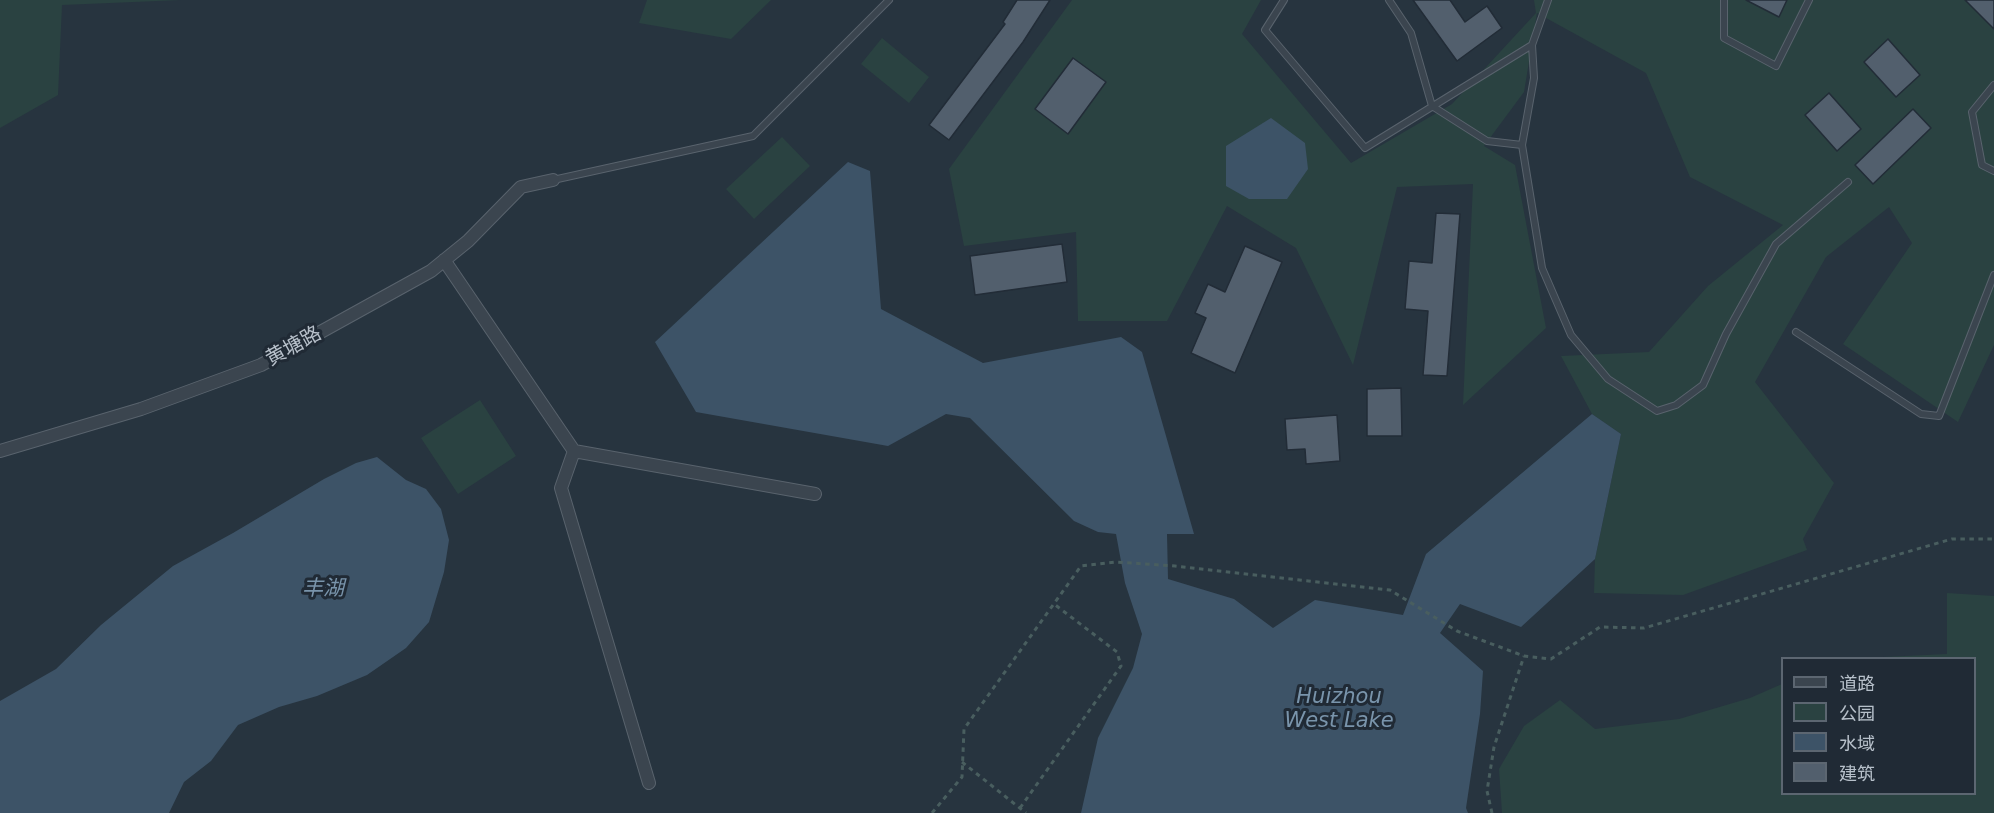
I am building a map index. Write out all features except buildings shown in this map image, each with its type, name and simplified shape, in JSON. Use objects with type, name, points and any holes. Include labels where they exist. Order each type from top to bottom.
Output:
[{"type":"street","name":"黄塘路","points":[[0,451],[141,409],[261,365],[431,271],[468,241],[521,187],[554,180]]},
{"type":"street","points":[[444,260],[574,451],[815,494]]},
{"type":"street","points":[[574,451],[561,488],[649,783]]},
{"type":"lane","points":[[554,180],[753,136],[889,0]]},
{"type":"lane","points":[[1284,0],[1265,30],[1365,148],[1532,45]]},
{"type":"lane","points":[[1389,0],[1411,33],[1432,106],[1487,141],[1522,145]]},
{"type":"lane","points":[[1548,0],[1532,45],[1534,78],[1522,145],[1542,268],[1571,335],[1608,379],[1657,411],[1676,405],[1703,385],[1726,334],[1776,244],[1848,182]]},
{"type":"lane","points":[[1724,0],[1724,38],[1776,66],[1809,0]]},
{"type":"lane","points":[[1994,85],[1972,112],[1982,165],[1994,171]]},
{"type":"lane","points":[[1796,332],[1921,414],[1939,416],[1994,275]]},
{"type":"path","points":[[932,813],[962,777],[964,729],[1081,566],[1116,562],[1175,566],[1389,590],[1457,631],[1524,656],[1551,659],[1600,627],[1644,628],[1952,539],[1994,539]]},
{"type":"path","points":[[1020,808],[1121,666],[1117,652],[1054,604]]},
{"type":"path","points":[[1492,813],[1486,791],[1494,747],[1524,656]]},
{"type":"path","points":[[962,762],[1026,813]]},
{"type":"green space","points":[[0,0],[181,0],[62,5],[58,95],[0,128]]},
{"type":"green space","points":[[647,0],[771,0],[731,39],[639,23]]},
{"type":"green space","points":[[1072,0],[1261,0],[1242,34],[1351,163],[1452,104],[1536,13],[1534,0],[1994,0],[1994,345],[1958,422],[1843,344],[1912,243],[1889,207],[1826,257],[1755,382],[1834,483],[1803,539],[1807,550],[1683,595],[1594,593],[1595,559],[1621,434],[1592,414],[1561,356],[1649,352],[1708,286],[1783,225],[1690,177],[1646,73],[1537,13],[1524,92],[1484,146],[1515,165],[1546,328],[1463,405],[1473,184],[1397,187],[1353,365],[1296,248],[1227,206],[1167,321],[1078,321],[1076,232],[964,246],[949,169]]},
{"type":"green space","points":[[882,38],[929,77],[909,103],[861,64]]},
{"type":"green space","points":[[782,137],[810,166],[754,219],[726,189]]},
{"type":"green space","points":[[480,400],[516,456],[458,494],[421,438]]},
{"type":"green space","points":[[1947,593],[1994,596],[1994,813],[1502,813],[1499,769],[1524,726],[1560,700],[1595,729],[1679,719],[1750,698],[1781,684],[1781,795],[1976,795],[1976,657],[1883,657],[1947,654]]},
{"type":"water","points":[[1271,118],[1305,143],[1308,169],[1287,199],[1249,199],[1226,186],[1226,146]]},
{"type":"water","name":"Huizhou West Lake","points":[[848,162],[870,171],[881,309],[983,363],[1121,337],[1142,352],[1194,534],[1167,534],[1168,579],[1234,599],[1273,628],[1315,600],[1403,615],[1426,554],[1592,414],[1621,434],[1595,559],[1521,627],[1460,604],[1440,633],[1483,671],[1480,714],[1466,808],[1468,813],[1081,813],[1098,738],[1133,668],[1142,634],[1125,583],[1116,534],[1098,532],[1074,521],[970,418],[946,414],[888,446],[696,412],[655,342]]},
{"type":"water","name":"丰湖","points":[[377,457],[406,480],[426,489],[441,509],[449,540],[444,572],[429,622],[406,648],[367,675],[317,696],[279,707],[238,725],[211,761],[184,782],[169,813],[0,813],[0,701],[56,669],[101,625],[173,566],[324,479],[356,463]]}]
